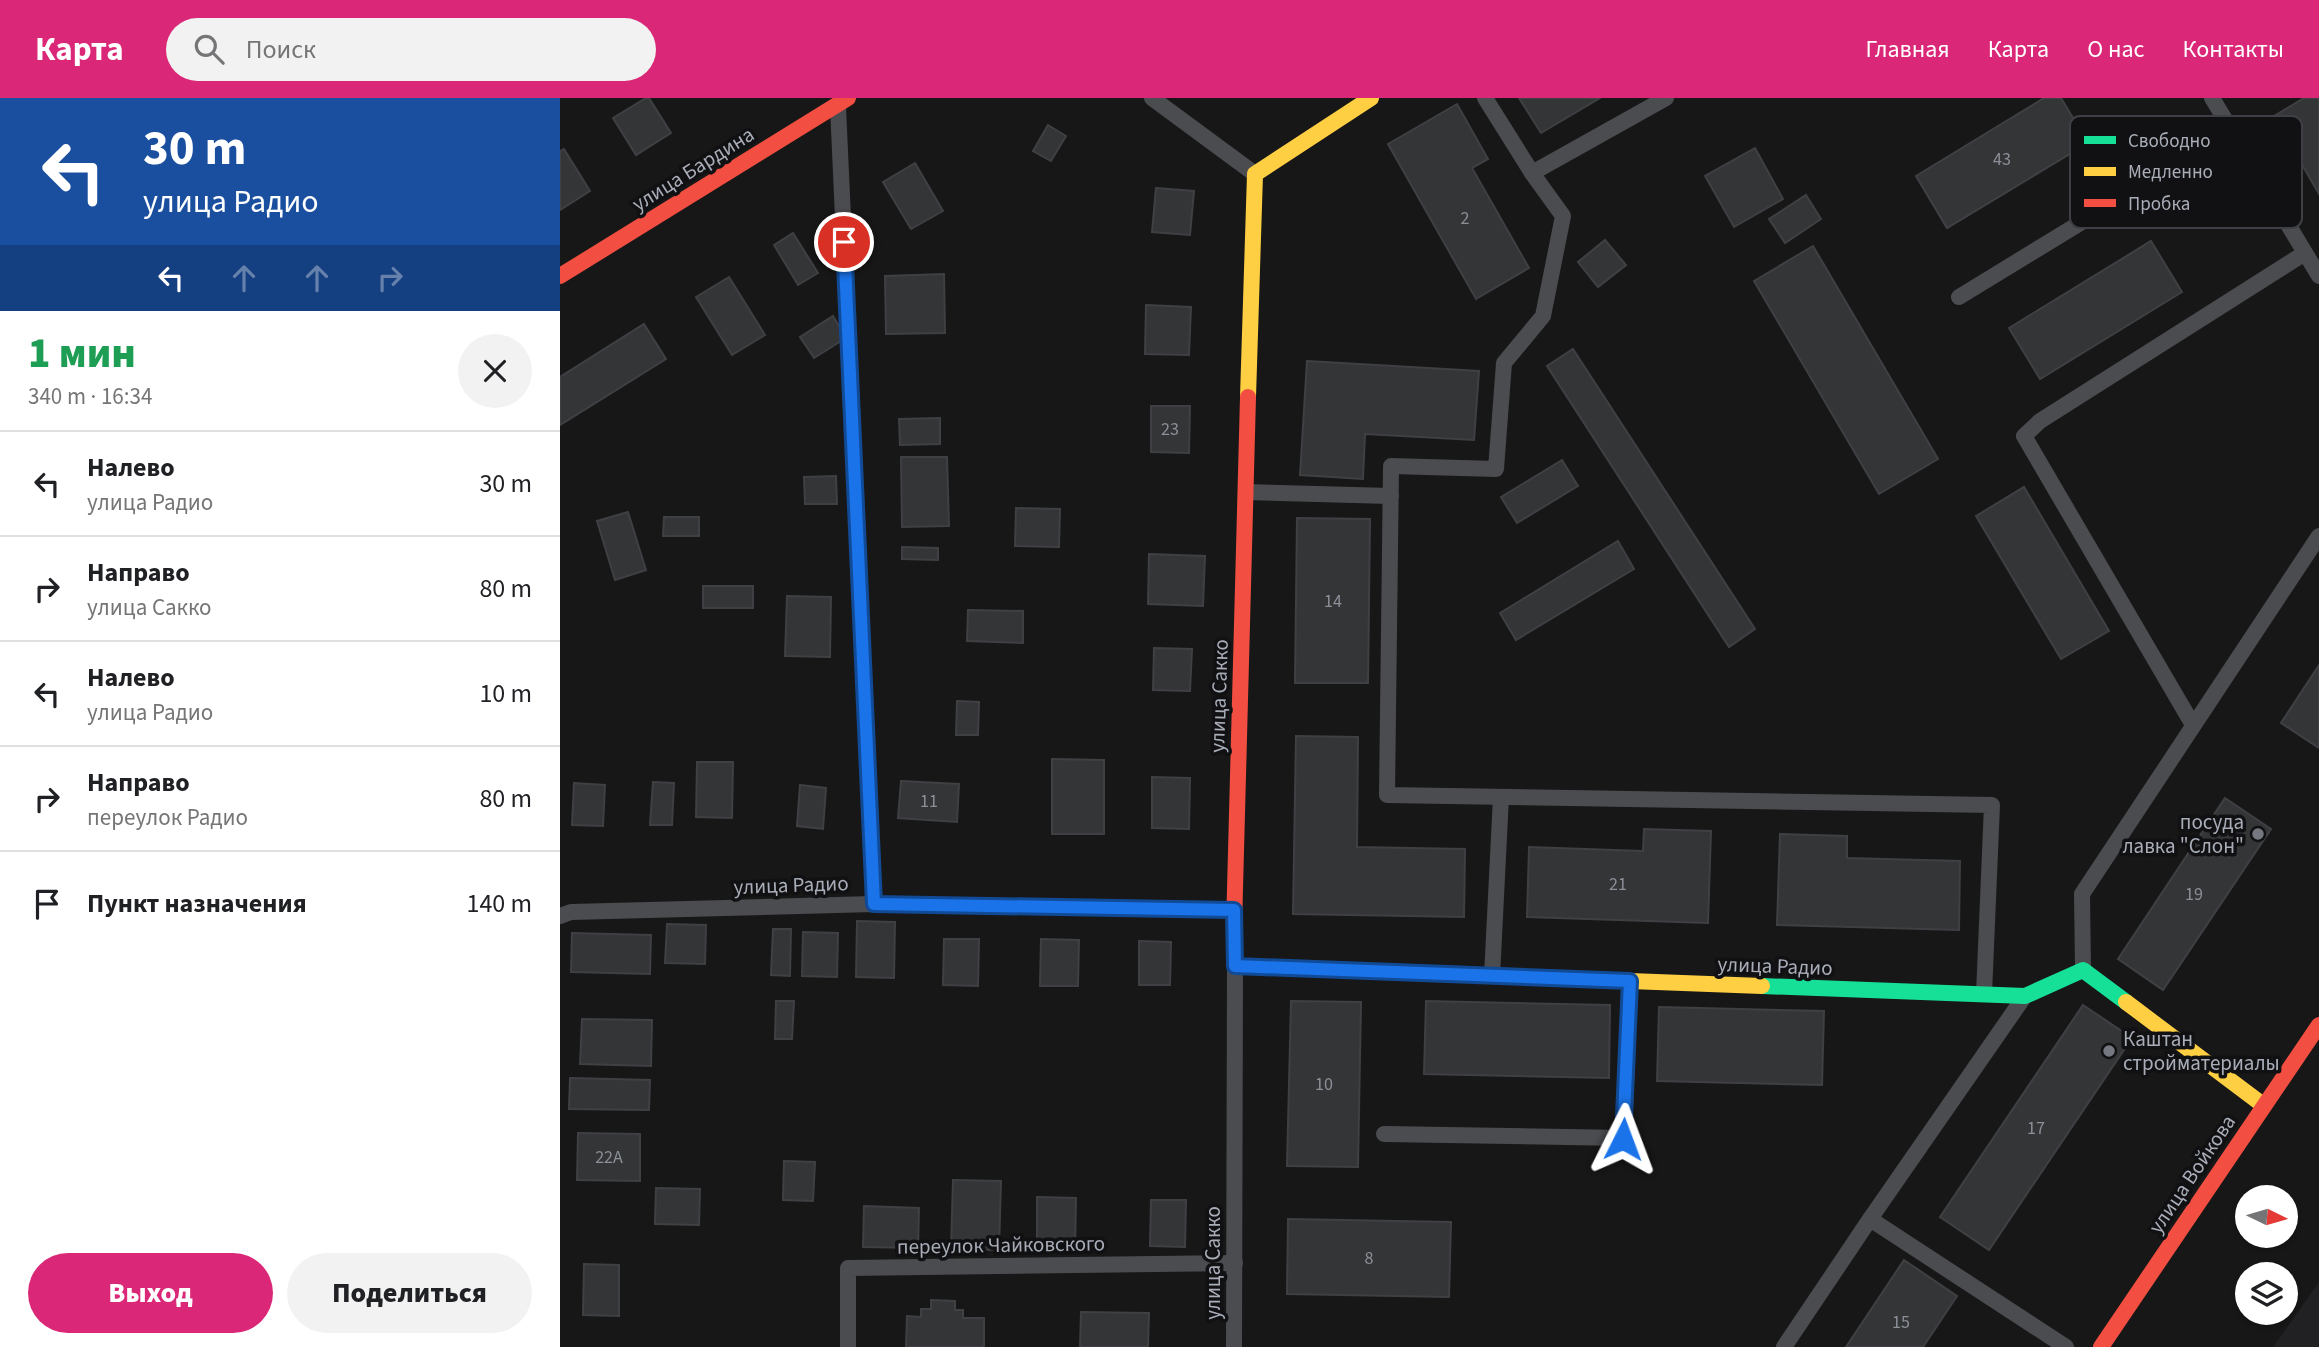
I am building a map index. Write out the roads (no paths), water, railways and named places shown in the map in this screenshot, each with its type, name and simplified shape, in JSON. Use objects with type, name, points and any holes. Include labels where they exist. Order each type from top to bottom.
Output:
[{"type":"street","points":[[1255,174],[1371,98]]},
{"type":"street","name":"улица Бардина","points":[[560,276],[843,101]]},
{"type":"street","name":"улица Сакко","points":[[1235,966],[1234,910],[1255,174]]},
{"type":"street","name":"улица Радио","points":[[1235,966],[2025,996],[2083,970]]},
{"type":"street","points":[[2083,970],[2263,1105]]},
{"type":"street","name":"улица Войкова","points":[[2101,1347],[2319,1025]]},
{"type":"lane","points":[[1152,98],[1255,174]]},
{"type":"lane","points":[[1485,98],[1532,173],[1563,216],[1543,316],[1504,363],[1496,469],[1391,466],[1387,795],[1992,805],[1984,994]]},
{"type":"lane","points":[[1532,173],[1666,98]]},
{"type":"lane","points":[[2212,98],[2222,116]]},
{"type":"lane","points":[[843,101],[874,904]]},
{"type":"lane","points":[[1959,297],[2072,228]]},
{"type":"lane","points":[[2290,228],[2319,276]]},
{"type":"lane","points":[[2193,725],[2024,436],[2040,421],[2305,253]]},
{"type":"lane","points":[[1245,492],[1391,496]]},
{"type":"lane","points":[[2083,970],[2081,894],[2319,536]]},
{"type":"lane","points":[[1492,976],[1501,797]]},
{"type":"lane","name":"улица Радио","points":[[560,916],[571,912],[874,904],[1234,910]]},
{"type":"lane","name":"улица Сакко","points":[[1234,1347],[1235,966]]},
{"type":"lane","points":[[1384,1134],[1623,1139],[1630,981]]},
{"type":"lane","points":[[1784,1347],[2025,996]]},
{"type":"lane","points":[[1870,1219],[2066,1347]]},
{"type":"lane","name":"переулок Чайковского","points":[[848,1347],[848,1268],[1234,1263]]},
{"type":"place","name":"посуда лавка \"Слон\"","points":[[2258,834]]},
{"type":"place","name":"Каштан стройматериалы","points":[[2109,1051]]}]
